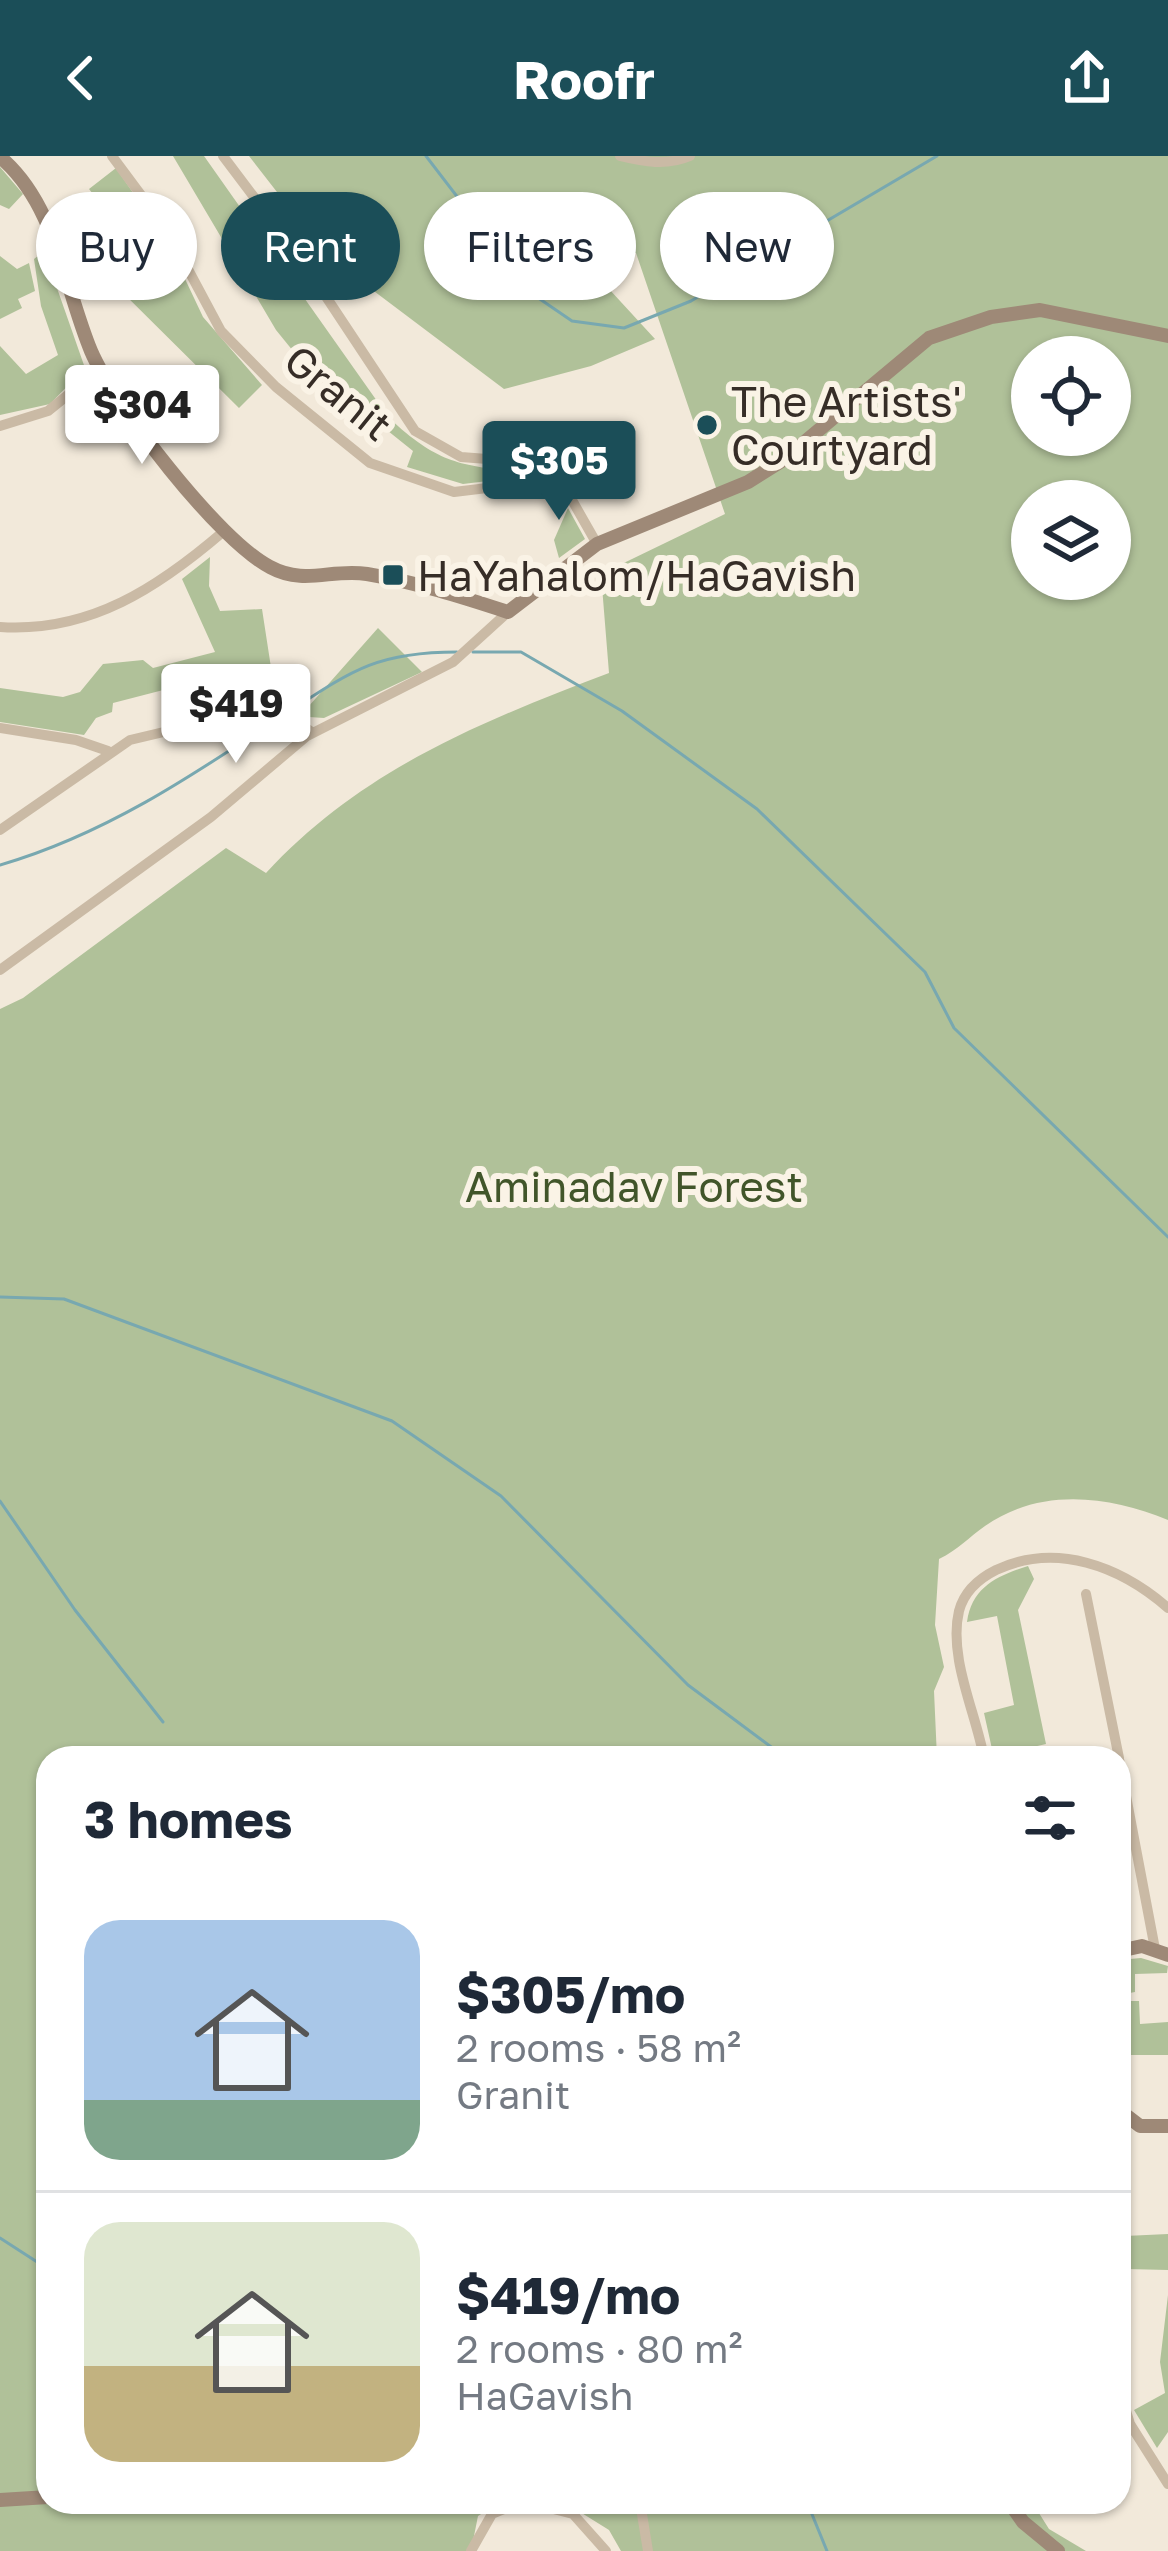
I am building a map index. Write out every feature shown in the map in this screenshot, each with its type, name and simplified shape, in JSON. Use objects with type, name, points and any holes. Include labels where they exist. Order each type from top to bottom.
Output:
[{"type":"street","name":"Granit","points":[[112,156],[166,230],[221,331],[276,387],[370,463],[457,493],[562,479]]},
{"type":"street","points":[[224,156],[303,262],[415,431],[461,457],[538,463],[562,479],[597,544]]},
{"type":"street","points":[[620,156],[643,162],[690,156]]},
{"type":"street","points":[[0,157],[40,205],[65,285],[100,369],[224,531],[259,561],[294,577],[364,574],[508,612]]},
{"type":"street","points":[[0,970],[201,825],[313,733],[453,662],[559,568],[597,544],[748,482],[802,447],[903,356],[956,327],[1040,310],[1168,336]]},
{"type":"street","points":[[0,426],[48,411],[100,369]]},
{"type":"street","points":[[0,627],[63,622],[119,605],[170,577],[224,531]]},
{"type":"street","points":[[0,830],[107,751],[130,740],[261,709],[291,715],[313,733]]},
{"type":"street","points":[[0,728],[76,740],[107,751]]},
{"type":"street","points":[[982,1746],[958,1628],[963,1600],[977,1582],[1028,1559],[1071,1558],[1119,1575],[1168,1608]]},
{"type":"street","points":[[1086,1594],[1116,1746]]},
{"type":"street","points":[[1131,1813],[1162,1952],[1131,1952]]},
{"type":"street","points":[[1131,2121],[1168,2126]]},
{"type":"street","points":[[1131,2426],[1168,2484]]},
{"type":"street","points":[[0,2500],[36,2498]]},
{"type":"street","points":[[471,2551],[492,2514]]},
{"type":"street","points":[[573,2514],[606,2551]]},
{"type":"street","points":[[642,2514],[649,2551]]},
{"type":"street","points":[[1018,2514],[1058,2551]]},
{"type":"green space","points":[[173,156],[204,156],[229,192],[221,192],[221,237],[197,192]]},
{"type":"green space","name":"Aminadav Forest","points":[[249,156],[1168,156],[1168,1520],[1099,1501],[1052,1501],[1007,1514],[939,1559],[935,1625],[944,1667],[934,1691],[936,1746],[36,1746],[36,2514],[481,2514],[471,2551],[0,2551],[0,1009],[23,998],[226,848],[266,873],[303,837],[382,777],[514,710],[609,673],[601,574],[725,514],[636,253],[636,192],[424,192],[424,300],[619,300],[655,339],[591,366],[504,389],[386,300],[400,300],[400,192],[277,192]]},
{"type":"green space","points":[[0,167],[23,194],[9,209],[0,205]]},
{"type":"green space","points":[[116,168],[133,192],[91,192],[89,189]]},
{"type":"green space","points":[[0,256],[17,269],[29,263],[35,291],[18,299],[22,308],[0,319]]},
{"type":"green space","points":[[40,300],[61,300],[85,368],[50,404],[0,415],[0,346],[26,374],[58,355]]},
{"type":"green space","points":[[130,300],[195,300],[203,317],[262,385],[239,408]]},
{"type":"green space","points":[[258,300],[306,300],[389,418],[408,435],[456,462],[535,475],[463,484],[407,467],[413,451],[302,362]]},
{"type":"green space","points":[[568,508],[585,539],[559,558],[554,540]]},
{"type":"green space","points":[[210,557],[209,586],[220,611],[262,609],[276,700],[263,700],[256,666],[113,703],[112,712],[96,718],[84,735],[0,722],[0,688],[63,697],[80,692],[103,664],[143,660],[153,668],[215,652],[182,579]]},
{"type":"green space","points":[[378,628],[422,672],[324,718],[309,717],[308,707]]},
{"type":"green space","points":[[1028,1566],[1034,1579],[1018,1610],[1046,1744],[1037,1746],[991,1746],[984,1713],[1014,1705],[997,1616],[967,1622],[980,1592]]},
{"type":"green space","points":[[1131,1959],[1168,1966],[1167,1973],[1135,1974],[1135,1992],[1131,1993]]},
{"type":"green space","points":[[1131,2001],[1139,2001],[1140,2024],[1168,2022],[1168,2055],[1131,2055]]},
{"type":"green space","points":[[1168,2234],[1168,2270],[1131,2269],[1131,2236]]},
{"type":"green space","points":[[1168,2295],[1168,2432],[1157,2448],[1134,2410],[1165,2393],[1160,2362]]},
{"type":"green space","points":[[583,2514],[1040,2514],[1049,2529],[1086,2551],[621,2551],[609,2530]]},
{"type":"waterway","points":[[426,156],[531,293],[572,321],[624,328],[691,301],[937,156]]},
{"type":"waterway","points":[[290,711],[368,666],[407,655],[457,652]]},
{"type":"waterway","points":[[473,652],[521,652],[622,711],[757,809],[925,972],[954,1028],[1168,1237]]},
{"type":"waterway","points":[[0,865],[111,820],[181,782],[282,716]]},
{"type":"waterway","points":[[0,1297],[64,1299],[392,1421],[501,1496],[688,1685],[770,1746]]},
{"type":"waterway","points":[[0,1501],[75,1610],[163,1722]]},
{"type":"waterway","points":[[0,2238],[36,2261]]},
{"type":"waterway","points":[[812,2514],[827,2551]]},
{"type":"place","name":"The Artists' Courtyard","points":[[707,425]]},
{"type":"place","name":"HaYahalom/HaGavish","points":[[393,575]]}]
